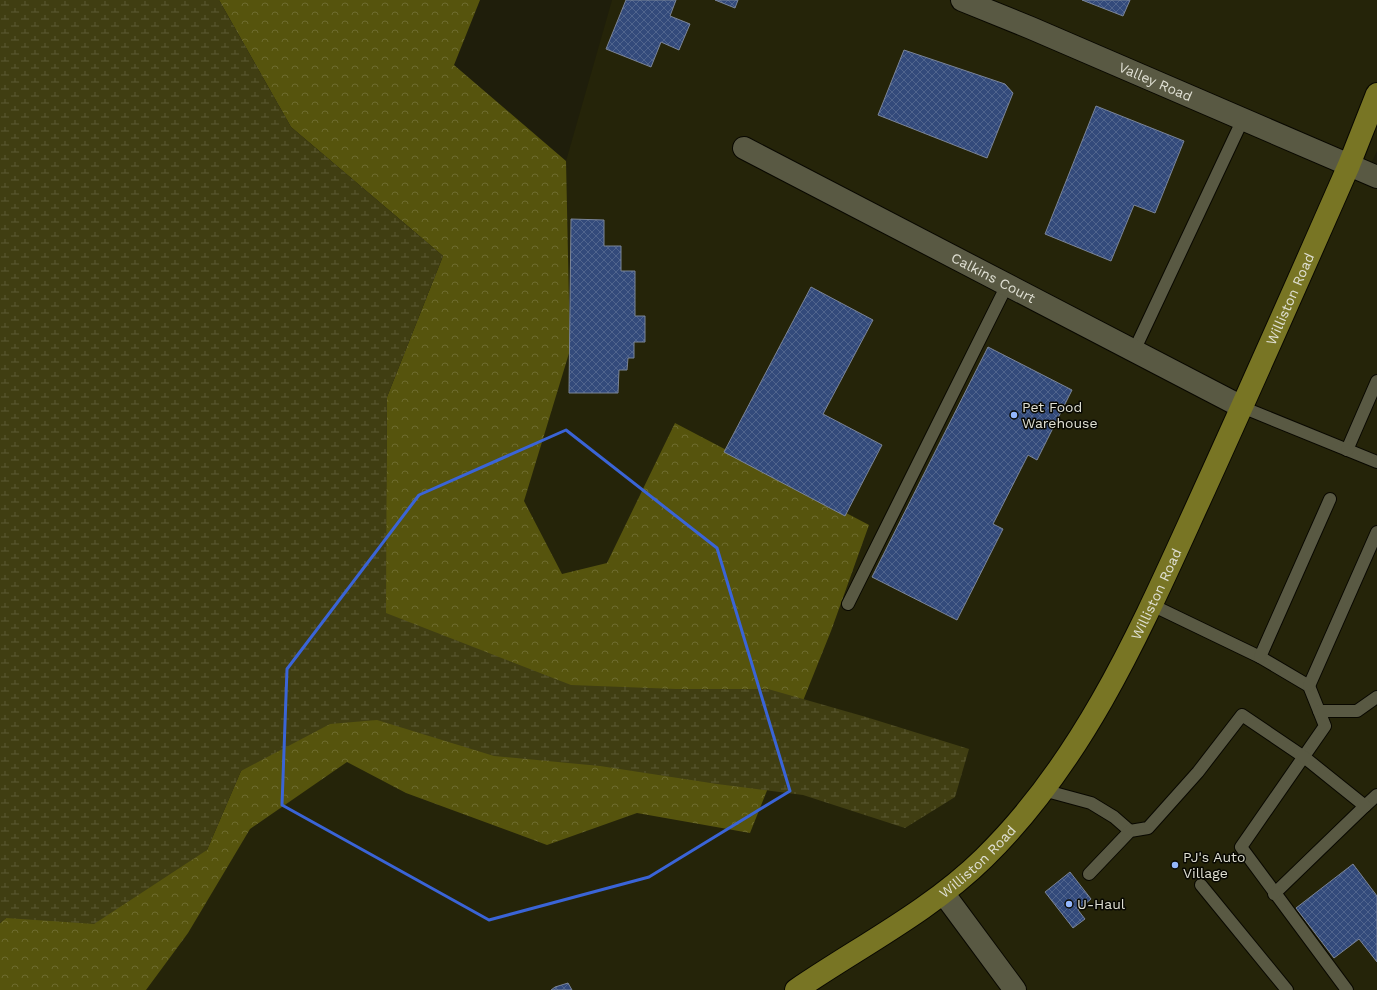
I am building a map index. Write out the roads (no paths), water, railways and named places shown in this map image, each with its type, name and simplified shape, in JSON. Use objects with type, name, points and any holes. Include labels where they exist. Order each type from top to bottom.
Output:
[{"type":"main road","name":"Williston Road","points":[[796,990],[944,894],[984,858],[1023,816],[1085,731],[1107,694],[1152,605],[1242,407],[1349,165],[1377,94]]},
{"type":"street","name":"Valley Road","points":[[962,0],[1377,177]]},
{"type":"street","name":"Calkins Court","points":[[744,148],[1242,407]]},
{"type":"street","points":[[944,894],[1012,989]]},
{"type":"lane","points":[[1134,351],[1243,119]]},
{"type":"lane","points":[[848,604],[1007,285]]},
{"type":"lane","points":[[1347,450],[1377,381]]},
{"type":"lane","points":[[1242,407],[1377,462]]},
{"type":"lane","points":[[1260,657],[1330,499]]},
{"type":"lane","points":[[1309,686],[1377,532]]},
{"type":"lane","points":[[1152,605],[1260,657],[1309,686],[1325,726],[1241,847],[1274,894],[1347,990]]},
{"type":"lane","points":[[1319,711],[1357,711],[1377,697]]},
{"type":"lane","points":[[1089,874],[1130,831],[1148,828],[1198,772],[1242,715],[1304,757],[1365,806]]},
{"type":"lane","points":[[1043,790],[1091,803],[1114,817],[1130,831]]},
{"type":"lane","points":[[1274,894],[1377,795]]},
{"type":"lane","points":[[1201,885],[1287,990]]},
{"type":"place","name":"Pet Food Warehouse","points":[[1014,415]]},
{"type":"place","name":"PJ's Auto Village","points":[[1175,865]]},
{"type":"place","name":"U-Haul","points":[[1069,904]]}]
